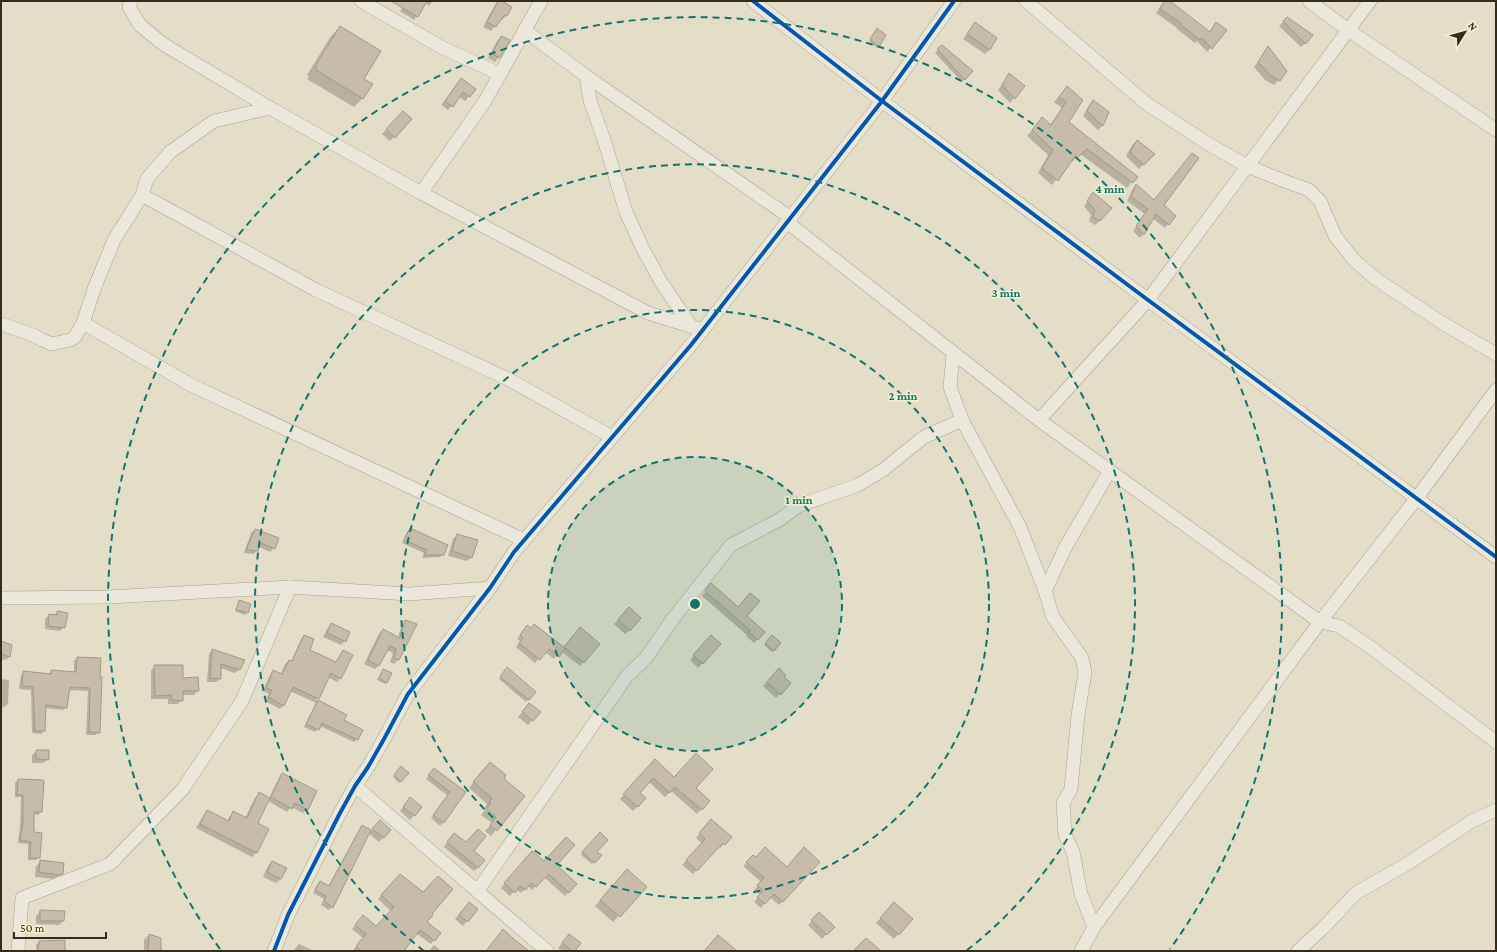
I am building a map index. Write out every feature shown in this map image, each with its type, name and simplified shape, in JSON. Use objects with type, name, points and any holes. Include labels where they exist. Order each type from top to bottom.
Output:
[{"type":"street","points":[[131,1],[129,7],[140,25],[163,44],[270,108],[421,193],[648,313],[697,328]]},
{"type":"street","points":[[361,1],[443,48],[500,74]]},
{"type":"street","points":[[421,193],[485,101],[541,1]]},
{"type":"street","points":[[753,1],[882,101],[1496,557]]},
{"type":"street","points":[[274,951],[288,915],[355,786],[368,767],[408,694],[490,588],[514,552],[612,437],[697,328],[789,220],[882,101],[954,1]]},
{"type":"street","points":[[1026,1],[1147,104],[1207,143],[1248,166],[1309,190],[1320,201],[1335,236],[1355,261],[1376,279],[1444,324],[1496,354]]},
{"type":"street","points":[[1310,1],[1348,30],[1496,130]]},
{"type":"street","points":[[1039,420],[1148,300],[1370,1]]},
{"type":"street","points":[[524,30],[586,76],[789,220],[953,353],[1109,472],[1320,622],[1339,626],[1374,649],[1496,742]]},
{"type":"street","points":[[586,76],[590,100],[626,212],[642,248],[661,282],[697,328]]},
{"type":"street","points":[[1,324],[33,335],[52,344],[70,340],[74,337],[83,323],[94,289],[114,240],[142,195],[147,179],[170,152],[214,121],[270,108]]},
{"type":"street","points":[[142,195],[316,290],[508,379],[612,437]]},
{"type":"street","points":[[83,323],[191,386],[524,540]]},
{"type":"street","points":[[953,353],[950,387],[962,420],[1020,527],[1053,617],[1082,658],[1086,672],[1078,715],[1070,789],[1063,803],[1064,835],[1073,852],[1081,894],[1094,927]]},
{"type":"street","points":[[1081,951],[1094,927],[1320,622],[1416,499],[1496,390]]},
{"type":"street","points":[[478,890],[627,676],[646,658],[672,620],[731,544],[779,520],[798,506],[858,485],[883,470],[924,437],[962,420]]},
{"type":"street","points":[[1045,592],[1065,548],[1109,472]]},
{"type":"street","points":[[1,598],[116,596],[290,587],[409,594],[490,588]]},
{"type":"street","points":[[18,951],[22,898],[110,864],[182,790],[242,701],[290,587]]},
{"type":"street","points":[[355,786],[478,890],[547,951]]},
{"type":"street","points":[[1298,951],[1323,928],[1356,893],[1407,864],[1472,821],[1496,810]]},
{"type":"building","points":[[391,1],[427,1],[418,17]]},
{"type":"building","points":[[498,1],[502,1],[512,7],[507,16],[504,15],[496,27],[487,22]]},
{"type":"building","points":[[1164,1],[1170,1],[1210,32],[1216,22],[1227,30],[1212,49],[1202,38],[1200,40],[1180,24],[1181,23],[1160,9]]},
{"type":"building","points":[[1287,17],[1313,35],[1306,44],[1283,21]]},
{"type":"building","points":[[975,22],[997,38],[990,50],[967,34]]},
{"type":"building","points":[[340,26],[381,51],[364,79],[373,84],[363,99],[316,70],[317,67],[315,66]]},
{"type":"building","points":[[877,28],[886,35],[879,47],[870,39]]},
{"type":"building","points":[[501,36],[510,40],[500,58],[492,54]]},
{"type":"building","points":[[942,45],[973,71],[965,80],[937,49]]},
{"type":"building","points":[[1268,46],[1287,71],[1280,81],[1271,76],[1258,62]]},
{"type":"building","points":[[1009,73],[1025,86],[1015,99],[1002,85]]},
{"type":"building","points":[[461,78],[476,89],[470,97],[463,92],[453,107],[445,101]]},
{"type":"building","points":[[1067,86],[1083,100],[1069,122],[1138,177],[1133,183],[1087,149],[1077,158],[1075,156],[1058,181],[1042,168],[1053,150],[1032,130],[1042,117],[1051,125],[1066,102],[1059,97]]},
{"type":"building","points":[[1093,100],[1109,112],[1103,126],[1087,111]]},
{"type":"building","points":[[403,111],[412,119],[395,138],[386,129]]},
{"type":"building","points":[[1137,140],[1155,154],[1144,165],[1130,152]]},
{"type":"building","points":[[1192,153],[1199,158],[1164,205],[1176,216],[1169,225],[1156,214],[1144,235],[1136,226],[1148,209],[1131,197],[1136,184],[1154,200]]},
{"type":"building","points":[[1093,192],[1112,208],[1100,221],[1093,217],[1095,210],[1087,201]]},
{"type":"building","points":[[410,528],[448,545],[444,555],[424,555],[427,550],[404,540]]},
{"type":"building","points":[[255,529],[279,538],[275,549],[261,543],[258,551],[246,550]]},
{"type":"building","points":[[457,534],[478,540],[472,558],[452,551]]},
{"type":"building","points":[[711,583],[738,607],[750,593],[760,601],[747,616],[765,632],[758,640],[749,632],[750,630],[705,591]]},
{"type":"building","points":[[239,600],[251,604],[248,613],[236,610]]},
{"type":"building","points":[[629,607],[641,618],[630,631],[618,619]]},
{"type":"building","points":[[57,611],[68,613],[65,628],[48,626],[49,614],[57,615]]},
{"type":"building","points":[[405,620],[417,624],[399,660],[394,658],[396,649],[390,646],[379,666],[368,660],[383,629],[400,638]]},
{"type":"building","points":[[331,623],[350,632],[346,642],[327,633]]},
{"type":"building","points":[[534,624],[565,648],[559,657],[549,649],[540,660],[519,643],[523,638],[520,635],[527,625],[531,628]]},
{"type":"building","points":[[580,627],[600,644],[584,663],[564,647]]},
{"type":"building","points":[[304,635],[314,639],[310,650],[336,662],[343,650],[353,655],[341,679],[331,673],[319,699],[293,687],[284,706],[268,697],[272,690],[266,688],[273,670],[282,674],[289,660],[292,661]]},
{"type":"building","points":[[711,635],[721,644],[703,664],[693,655]]},
{"type":"building","points":[[772,635],[781,643],[774,651],[765,643]]},
{"type":"building","points":[[1,641],[12,645],[10,657],[1,654]]},
{"type":"building","points":[[212,649],[245,660],[240,670],[221,664],[221,679],[210,678]]},
{"type":"building","points":[[77,657],[101,658],[100,677],[102,677],[100,733],[89,732],[90,688],[70,687],[67,708],[46,705],[45,731],[35,731],[33,687],[22,686],[23,671],[51,674],[51,670],[76,672]]},
{"type":"building","points":[[154,665],[183,665],[183,678],[198,677],[199,691],[183,691],[183,701],[172,700],[171,695],[155,696]]},
{"type":"building","points":[[507,667],[536,692],[529,700],[500,677]]},
{"type":"building","points":[[779,668],[786,675],[784,677],[791,683],[781,695],[767,682]]},
{"type":"building","points":[[383,669],[392,673],[387,683],[379,678]]},
{"type":"building","points":[[318,700],[347,715],[344,720],[363,730],[358,740],[322,723],[319,730],[306,724]]},
{"type":"building","points":[[529,703],[541,712],[533,721],[522,712]]},
{"type":"building","points":[[36,750],[49,750],[49,760],[36,759]]},
{"type":"building","points":[[696,753],[713,769],[696,788],[710,801],[702,810],[675,787],[670,793],[653,778],[640,793],[646,798],[638,807],[623,794],[655,759],[674,777]]},
{"type":"building","points":[[490,762],[506,775],[504,779],[525,796],[497,831],[490,825],[496,817],[486,809],[491,803],[489,802],[492,798],[473,782]]},
{"type":"building","points":[[401,766],[409,773],[401,782],[394,775]]},
{"type":"building","points":[[434,768],[466,792],[444,823],[433,815],[450,792],[428,775]]},
{"type":"building","points":[[282,773],[317,791],[308,810],[295,803],[292,809],[271,797]]},
{"type":"building","points":[[18,779],[44,781],[42,812],[34,812],[34,832],[42,833],[40,858],[30,858],[31,842],[20,840],[23,823],[23,795],[17,795]]},
{"type":"building","points":[[259,792],[270,798],[258,823],[269,829],[257,853],[200,824],[207,810],[229,821],[233,811],[247,818]]},
{"type":"building","points":[[410,797],[422,807],[415,816],[403,807]]},
{"type":"building","points":[[711,819],[732,837],[725,845],[723,843],[697,871],[686,860],[705,839],[699,833]]},
{"type":"building","points":[[380,820],[391,830],[384,838],[372,829]]},
{"type":"building","points":[[362,825],[371,830],[333,908],[324,901],[326,896],[315,890],[320,881],[329,886]]},
{"type":"building","points":[[478,829],[486,836],[474,851],[485,860],[478,868],[447,842],[454,833],[466,842]]},
{"type":"building","points":[[600,832],[608,840],[597,852],[602,855],[595,863],[582,852]]},
{"type":"building","points":[[566,837],[575,845],[557,865],[577,884],[569,893],[549,874],[536,887],[531,883],[526,890],[520,886],[515,893],[504,883],[532,851],[544,861]]},
{"type":"building","points":[[765,847],[787,867],[804,847],[820,862],[783,902],[774,894],[765,904],[757,897],[763,891],[757,885],[764,878],[746,862],[753,855],[756,857]]},
{"type":"building","points":[[40,860],[64,863],[63,874],[60,875],[39,872]]},
{"type":"building","points":[[272,861],[287,868],[281,879],[267,872]]},
{"type":"building","points":[[627,869],[647,887],[620,917],[600,900]]},
{"type":"building","points":[[400,874],[423,892],[438,876],[453,889],[427,922],[441,933],[435,941],[420,930],[404,951],[361,951],[356,946],[366,934],[355,925],[363,915],[376,926],[394,907],[381,895]]},
{"type":"building","points":[[469,902],[478,909],[468,922],[459,915]]},
{"type":"building","points":[[894,902],[913,919],[899,935],[880,918]]},
{"type":"building","points":[[40,910],[65,911],[64,921],[40,921]]},
{"type":"building","points":[[819,912],[835,927],[827,935],[811,920]]},
{"type":"building","points":[[503,929],[515,940],[529,951],[486,951]]},
{"type":"building","points":[[149,934],[161,938],[161,951],[148,951]]},
{"type":"building","points":[[569,934],[581,943],[575,951],[572,951],[562,943]]},
{"type":"building","points":[[718,935],[737,951],[704,951]]},
{"type":"building","points":[[866,938],[881,951],[853,951]]},
{"type":"building","points":[[65,940],[65,951],[38,951],[39,941]]},
{"type":"cycle path","points":[[753,1],[882,101],[1496,557]]},
{"type":"cycle path","points":[[274,951],[288,915],[340,813],[355,786],[368,767],[408,694],[490,588],[514,552],[691,345],[882,101],[954,1]]}]
